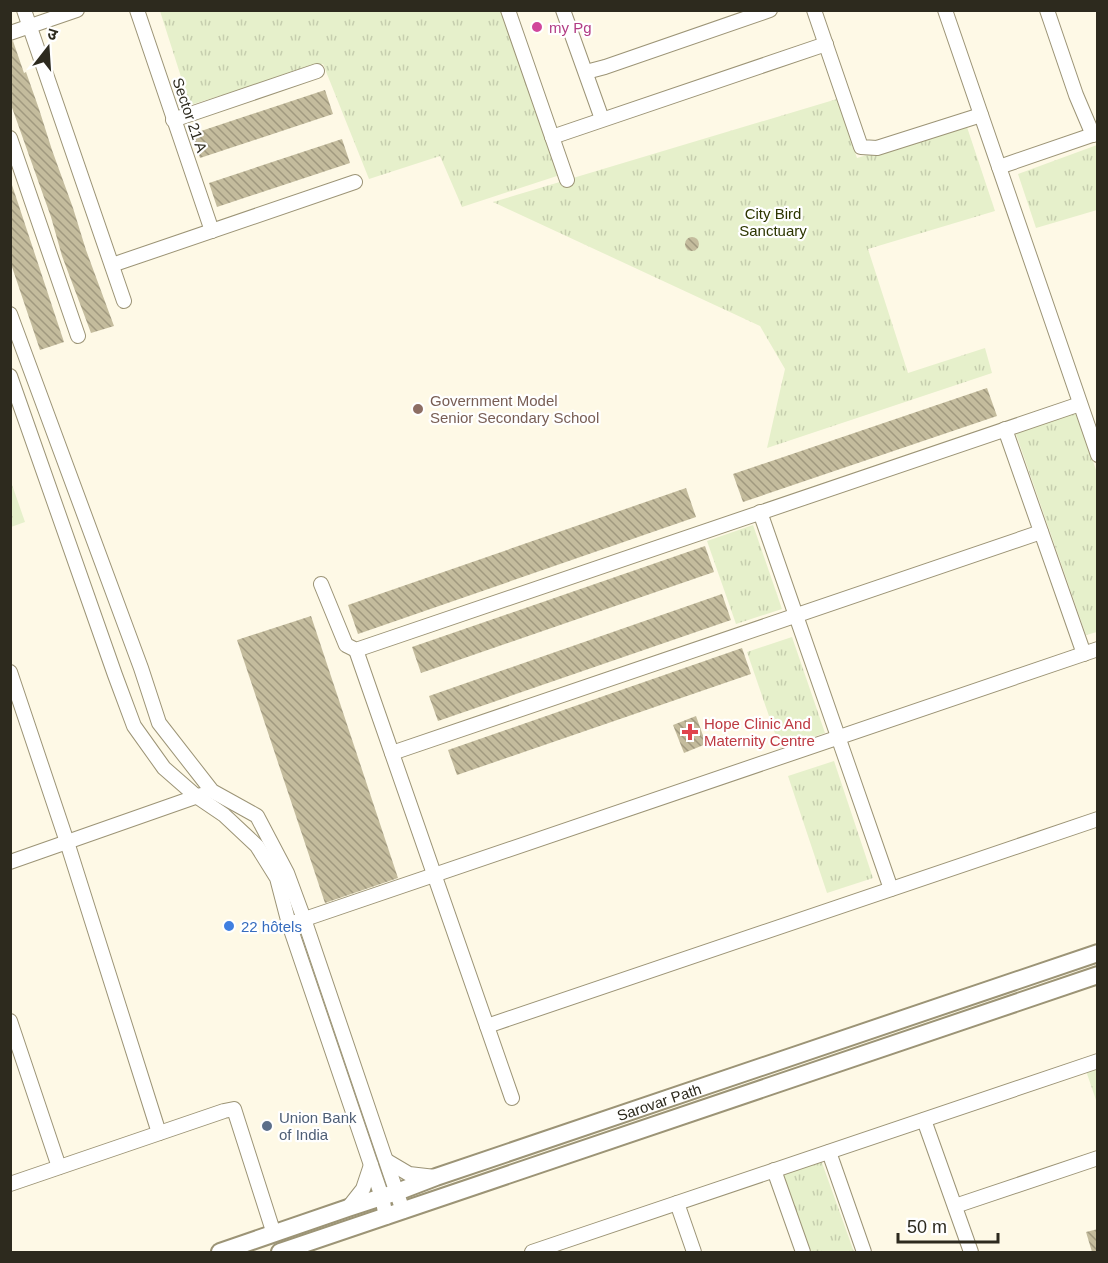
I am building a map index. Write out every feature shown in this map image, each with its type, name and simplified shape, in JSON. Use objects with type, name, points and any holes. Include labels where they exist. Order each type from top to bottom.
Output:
[{"type":"main road","name":"Sarovar Path","points":[[226,1252],[436,1177],[1098,953]]},
{"type":"main road","name":"Sarovar Path","points":[[280,1252],[1098,975]]},
{"type":"street","points":[[24,10],[124,301]]},
{"type":"street","points":[[10,33],[77,10]]},
{"type":"street","name":"Sector 21 A","points":[[137,10],[212,231]]},
{"type":"street","points":[[563,10],[602,119]]},
{"type":"street","points":[[586,72],[770,10]]},
{"type":"street","points":[[814,10],[861,147],[877,148],[981,115]]},
{"type":"street","points":[[945,10],[1098,455]]},
{"type":"street","points":[[999,167],[1095,134],[1076,95],[1047,10]]},
{"type":"street","points":[[510,11],[567,180]]},
{"type":"street","points":[[552,137],[826,44]]},
{"type":"street","points":[[173,120],[316,71]]},
{"type":"street","points":[[10,138],[78,336]]},
{"type":"street","points":[[112,265],[355,182]]},
{"type":"street","points":[[10,314],[141,668],[159,723],[212,791],[257,816],[287,873],[386,1158],[390,1195],[386,1217]]},
{"type":"street","points":[[10,376],[134,726],[164,768],[195,796],[224,815],[256,846],[277,878],[289,924],[370,1163],[403,1211]]},
{"type":"street","points":[[356,650],[1080,404]]},
{"type":"street","points":[[289,924],[1091,651],[1041,532],[1005,429]]},
{"type":"street","points":[[760,512],[891,889]]},
{"type":"street","points":[[392,753],[1041,532]]},
{"type":"street","points":[[321,584],[346,645],[356,650],[512,1098]]},
{"type":"street","points":[[10,672],[67,842],[159,1133]]},
{"type":"street","points":[[10,862],[212,791]]},
{"type":"street","points":[[487,1026],[1098,819]]},
{"type":"street","points":[[11,1026],[59,1167]]},
{"type":"street","points":[[532,1252],[1098,1061]]},
{"type":"street","points":[[10,1184],[234,1109],[274,1233]]},
{"type":"street","points":[[924,1120],[971,1252]]},
{"type":"street","points":[[829,1152],[864,1252]]},
{"type":"street","points":[[370,1163],[386,1158]]},
{"type":"street","points":[[386,1158],[409,1174],[436,1177]]},
{"type":"street","points":[[955,1206],[1098,1158]]},
{"type":"street","points":[[348,1208],[363,1189],[370,1163]]},
{"type":"street","points":[[774,1170],[803,1252]]},
{"type":"street","points":[[677,1203],[694,1252]]},
{"type":"green space","points":[[160,11],[503,11],[563,174],[462,207],[440,156],[369,179],[323,64],[190,105]]},
{"type":"green space","name":"City Bird Sanctuary","points":[[837,99],[857,158],[966,124],[995,211],[868,249],[908,373],[985,348],[992,373],[767,448],[785,369],[760,326],[493,202]]},
{"type":"green space","points":[[1097,145],[1097,210],[1036,228],[1018,174]]},
{"type":"green space","points":[[1072,399],[1097,473],[1097,632],[1086,635],[1011,420]]},
{"type":"green space","points":[[10,479],[25,522],[11,527],[10,527]]},
{"type":"green space","points":[[753,525],[782,609],[736,624],[707,541]]},
{"type":"green space","points":[[792,637],[825,733],[780,748],[747,652]]},
{"type":"green space","points":[[834,761],[873,878],[827,893],[788,776]]},
{"type":"green space","points":[[1097,1057],[1097,1103],[1083,1062]]},
{"type":"green space","points":[[821,1160],[854,1252],[808,1252],[780,1174]]},
{"type":"building","points":[[13,41],[24,73],[26,72],[114,326],[91,333],[62,256],[51,217],[10,102],[10,42]]},
{"type":"building","points":[[325,90],[333,114],[200,158],[192,134]]},
{"type":"building","points":[[342,139],[350,163],[217,207],[209,183]]},
{"type":"building","points":[[12,185],[64,342],[40,350],[10,261],[10,186]]},
{"type":"building","points":[[692,237],[697,239],[699,244],[697,249],[692,251],[687,249],[685,244],[687,239]]},
{"type":"building","points":[[987,388],[997,416],[743,502],[733,474]]},
{"type":"building","points":[[686,488],[696,517],[358,634],[348,605]]},
{"type":"building","points":[[705,546],[714,572],[421,673],[412,647]]},
{"type":"building","points":[[722,594],[731,620],[438,721],[429,696]]},
{"type":"building","points":[[311,616],[398,878],[325,903],[237,640]]},
{"type":"building","points":[[742,648],[751,674],[457,775],[448,750]]},
{"type":"building","points":[[696,716],[706,744],[684,753],[673,725]]},
{"type":"building","points":[[1098,1229],[1098,1252],[1092,1252],[1086,1232]]},
{"type":"place","name":"my Pg","points":[[537,27]]},
{"type":"place","name":"Government Model Senior Secondary School","points":[[418,409]]},
{"type":"place","name":"Hope Clinic And Maternity Centre","points":[[690,732]]},
{"type":"place","name":"22 hôtels","points":[[229,926]]},
{"type":"place","name":"Union Bank of India","points":[[267,1126]]}]
